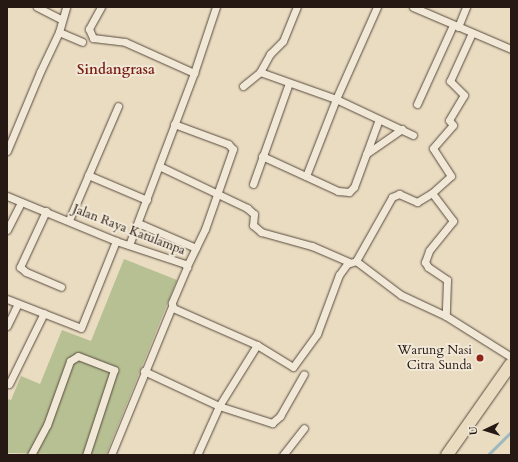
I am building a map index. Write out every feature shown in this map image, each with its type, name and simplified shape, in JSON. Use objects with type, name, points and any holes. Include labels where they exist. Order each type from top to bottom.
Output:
[{"type":"highway","points":[[447,455],[511,364]]},
{"type":"street","points":[[37,7],[62,20]]},
{"type":"street","points":[[7,151],[40,72],[59,32],[66,7]]},
{"type":"street","points":[[101,7],[89,29],[93,38],[125,42],[194,73]]},
{"type":"street","points":[[129,245],[194,73],[216,7]]},
{"type":"street","points":[[243,86],[260,72],[270,54],[285,39],[297,7]]},
{"type":"street","points":[[306,176],[336,99],[377,7]]},
{"type":"street","points":[[413,7],[511,49]]},
{"type":"street","points":[[416,104],[466,7]]},
{"type":"street","points":[[59,32],[82,42]]},
{"type":"street","points":[[172,306],[183,314],[257,345],[295,366],[317,334],[334,284],[352,262],[392,197],[399,194],[417,202],[432,193],[451,176],[433,148],[453,125],[449,120],[464,95],[450,81],[472,33]]},
{"type":"street","points":[[260,72],[336,99],[413,135]]},
{"type":"street","points":[[253,184],[289,83]]},
{"type":"street","points":[[69,220],[118,106]]},
{"type":"street","points":[[262,156],[338,191],[349,192],[354,187],[379,119]]},
{"type":"street","points":[[174,124],[232,148],[233,153],[196,248],[187,266]]},
{"type":"street","points":[[366,154],[402,129]]},
{"type":"street","points":[[159,166],[218,193],[253,212],[253,226],[261,232],[312,246],[352,262],[401,295],[446,316],[511,357]]},
{"type":"street","points":[[88,175],[147,200]]},
{"type":"street","points":[[432,193],[453,221],[429,251],[425,262],[428,267],[447,280],[446,316]]},
{"type":"street","name":"Jalan Raya Katulampa","points":[[7,196],[69,220],[116,241],[187,266],[111,455]]},
{"type":"street","points":[[7,230],[20,202]]},
{"type":"street","points":[[46,211],[20,267],[26,272],[61,287]]},
{"type":"street","points":[[138,223],[196,248]]},
{"type":"street","points":[[7,299],[81,328],[116,241]]},
{"type":"street","points":[[7,326],[18,303]]},
{"type":"street","points":[[9,384],[44,313]]},
{"type":"street","points":[[198,455],[219,406],[257,345]]},
{"type":"street","points":[[31,455],[46,425],[70,361],[78,356],[114,370],[86,455]]},
{"type":"street","points":[[144,371],[219,406],[274,423],[304,374]]},
{"type":"street","points":[[283,455],[304,428]]},
{"type":"green space","points":[[124,259],[177,280],[106,455],[7,453],[7,399],[11,400],[21,376],[40,384],[62,330],[91,341]]},
{"type":"waterway","points":[[488,455],[511,432]]},
{"type":"place","name":"Warung Nasi Citra Sunda","points":[[480,358]]},
{"type":"district","name":"Sindangrasa","points":[[116,70]]}]
